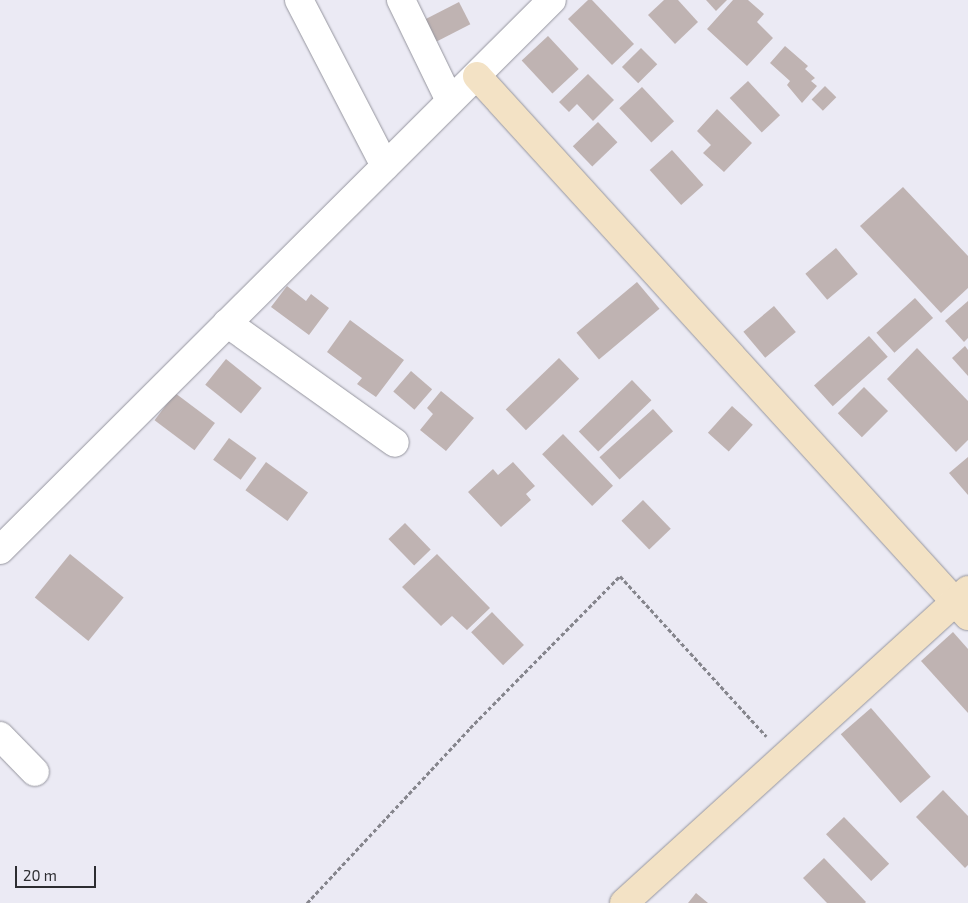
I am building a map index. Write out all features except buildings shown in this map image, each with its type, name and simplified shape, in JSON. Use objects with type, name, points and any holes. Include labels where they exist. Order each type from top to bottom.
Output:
[{"type":"street","points":[[299,0],[385,166]]},
{"type":"street","points":[[401,0],[450,101]]},
{"type":"street","points":[[0,550],[552,0]]},
{"type":"street","points":[[477,76],[964,602],[783,755],[624,903]]},
{"type":"street","points":[[228,323],[395,443]]},
{"type":"street","points":[[0,736],[35,772]]},
{"type":"path","points":[[307,903],[470,728],[620,576],[783,755]]}]
